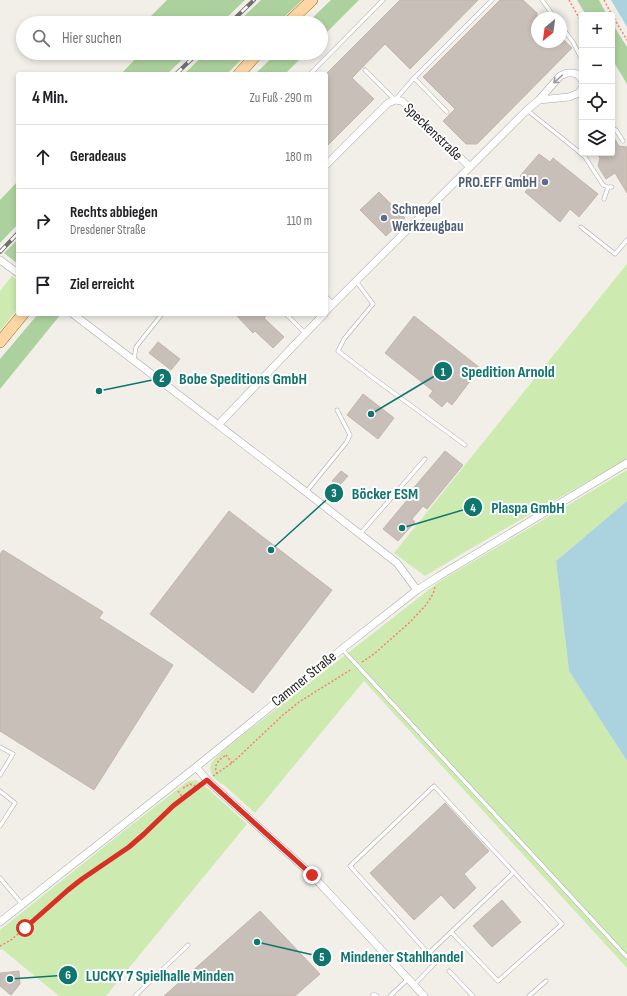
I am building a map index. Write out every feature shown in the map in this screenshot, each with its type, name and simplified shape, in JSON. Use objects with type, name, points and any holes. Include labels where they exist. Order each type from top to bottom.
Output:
[{"type":"main road","points":[[295,16],[312,0]]},
{"type":"main road","points":[[241,72],[252,60]]},
{"type":"main road","points":[[0,342],[20,316]]},
{"type":"street","points":[[328,310],[527,110],[539,100],[560,76],[567,73],[573,73],[579,76]]},
{"type":"street","points":[[539,100],[569,97],[579,93]]},
{"type":"street","name":"Speckenstraße","points":[[328,163],[388,103],[395,100],[402,101],[470,167]]},
{"type":"street","points":[[0,260],[16,272]]},
{"type":"street","points":[[328,301],[332,305]]},
{"type":"street","points":[[76,316],[397,563],[417,590]]},
{"type":"street","points":[[218,425],[322,316]]},
{"type":"street","name":"Cammer Straße","points":[[0,922],[417,590],[627,463]]},
{"type":"street","points":[[196,767],[207,780],[312,875],[424,996]]},
{"type":"lane","points":[[328,56],[383,0]]},
{"type":"lane","points":[[365,70],[395,100],[414,78],[492,0]]},
{"type":"lane","points":[[542,0],[551,12]]},
{"type":"lane","points":[[567,34],[579,54]]},
{"type":"lane","points":[[312,72],[324,60]]},
{"type":"lane","points":[[414,78],[448,112]]},
{"type":"lane","points":[[527,110],[585,158],[603,185],[608,188],[612,187]]},
{"type":"lane","points":[[615,129],[623,141]]},
{"type":"lane","points":[[604,199],[608,188]]},
{"type":"lane","points":[[581,227],[615,254],[627,240]]},
{"type":"lane","points":[[356,282],[373,304],[344,339],[338,351],[465,445]]},
{"type":"lane","points":[[134,360],[136,347],[160,316]]},
{"type":"lane","points":[[288,316],[305,334]]},
{"type":"lane","points":[[306,492],[346,443],[350,435],[337,410]]},
{"type":"lane","points":[[360,534],[426,459]]},
{"type":"lane","points":[[342,649],[627,957]]},
{"type":"lane","points":[[0,746],[13,754],[0,775]]},
{"type":"lane","points":[[414,985],[436,962],[350,866],[434,786],[562,924],[498,981],[451,932]]},
{"type":"lane","points":[[0,791],[15,803],[0,826]]},
{"type":"lane","points":[[428,954],[514,872]]},
{"type":"lane","points":[[0,879],[22,904]]},
{"type":"lane","points":[[135,996],[188,945]]},
{"type":"lane","points":[[449,971],[473,996]]},
{"type":"lane","points":[[390,996],[408,978]]},
{"type":"lane","points":[[529,996],[546,981]]},
{"type":"lane","points":[[372,996],[374,994],[377,996]]},
{"type":"path","points":[[569,0],[579,18]]},
{"type":"path","points":[[604,0],[610,12]]},
{"type":"path","points":[[615,20],[627,40]]},
{"type":"path","points":[[0,946],[16,936],[82,879],[129,847],[173,806],[232,763],[294,706],[374,654],[426,605],[433,594],[439,576]]},
{"type":"path","points":[[220,747],[232,763]]},
{"type":"path","points":[[217,774],[215,769],[216,765],[220,759],[226,755]]},
{"type":"path","points":[[178,792],[190,784],[198,787]]},
{"type":"green space","points":[[167,0],[245,0],[228,16],[151,16]]},
{"type":"green space","points":[[261,0],[302,0],[285,16],[244,16]]},
{"type":"green space","points":[[331,0],[359,0],[328,31],[328,16],[314,16]]},
{"type":"green space","points":[[577,0],[599,0],[605,12],[584,12]]},
{"type":"green space","points":[[615,28],[627,47],[627,84],[615,64]]},
{"type":"green space","points":[[134,60],[182,60],[169,72],[123,72]]},
{"type":"green space","points":[[199,60],[241,60],[229,72],[186,72]]},
{"type":"green space","points":[[270,60],[299,60],[287,72],[257,72]]},
{"type":"green space","points":[[16,183],[16,226],[0,243],[0,200]]},
{"type":"green space","points":[[16,241],[16,262],[4,253]]},
{"type":"green space","points":[[627,264],[627,459],[425,576],[394,553]]},
{"type":"green space","points":[[12,276],[16,279],[16,311],[0,331],[0,291]]},
{"type":"green space","points":[[36,316],[59,316],[0,389],[0,359]]},
{"type":"green space","points":[[627,470],[627,501],[556,561],[569,671],[627,761],[627,968],[364,681],[255,813],[224,785],[215,779],[211,773],[210,766],[215,758],[226,748],[440,581]]},
{"type":"green space","points":[[196,780],[205,786],[247,824],[106,996],[59,996],[2,949],[0,950],[0,930],[188,781]]},
{"type":"water","points":[[611,0],[627,0],[627,27]]},
{"type":"water","points":[[627,501],[627,761],[569,671],[556,561]]},
{"type":"building","points":[[400,0],[478,0],[410,69],[385,44],[352,78],[374,99],[328,145],[328,72]]},
{"type":"building","points":[[500,0],[523,0],[536,12],[531,12],[531,48],[567,48],[567,43],[572,48],[477,144],[466,144],[443,121],[455,109],[423,77]]},
{"type":"building","points":[[615,139],[619,146],[627,147],[627,193],[615,173],[606,179],[598,166],[600,158],[598,156],[615,156]]},
{"type":"building","points":[[539,154],[550,162],[553,158],[598,194],[579,217],[570,209],[560,222],[525,192],[531,185],[520,176]]},
{"type":"building","points":[[379,192],[405,218],[386,236],[360,210]]},
{"type":"building","points":[[237,316],[266,316],[264,318],[284,337],[273,348],[255,331],[253,333]]},
{"type":"building","points":[[414,316],[480,368],[452,405],[447,401],[442,407],[429,396],[433,391],[385,353]]},
{"type":"building","points":[[158,342],[180,359],[171,370],[149,353]]},
{"type":"building","points":[[363,394],[394,418],[378,439],[347,415]]},
{"type":"building","points":[[445,451],[463,465],[427,509],[423,506],[412,519],[415,522],[398,541],[383,529],[413,493],[411,491]]},
{"type":"building","points":[[341,471],[348,476],[339,486],[332,481]]},
{"type":"building","points":[[229,511],[332,590],[253,693],[150,614]]},
{"type":"building","points":[[3,550],[103,612],[99,618],[173,665],[94,790],[0,731],[0,554]]},
{"type":"building","points":[[445,803],[489,851],[464,874],[476,888],[454,909],[441,895],[414,920],[370,873]]},
{"type":"building","points":[[502,900],[521,922],[492,947],[473,926]]},
{"type":"building","points":[[260,911],[320,974],[295,996],[164,996]]},
{"type":"building","points":[[19,971],[20,984],[11,995],[0,986],[0,973]]},
{"type":"railway","points":[[237,16],[254,0]]},
{"type":"railway","points":[[178,72],[191,60]]},
{"type":"railway","points":[[0,252],[16,235]]},
{"type":"place","name":"PRO.EFF GmbH","points":[[545,182]]},
{"type":"place","name":"Schnepel Werkzeugbau","points":[[384,218]]},
{"type":"place","name":"Bobe Speditions GmbH","points":[[99,391]]},
{"type":"place","name":"Spedition Arnold","points":[[371,414]]},
{"type":"place","name":"Plaspa GmbH","points":[[402,528]]},
{"type":"place","name":"Böcker ESM","points":[[271,550]]},
{"type":"place","name":"Mindener Stahlhandel","points":[[257,942]]},
{"type":"place","name":"LUCKY 7 Spielhalle Minden","points":[[10,979]]},
{"type":"route","points":[[25,928],[54,901],[82,879],[117,857],[187,794],[207,780],[312,875]]}]
